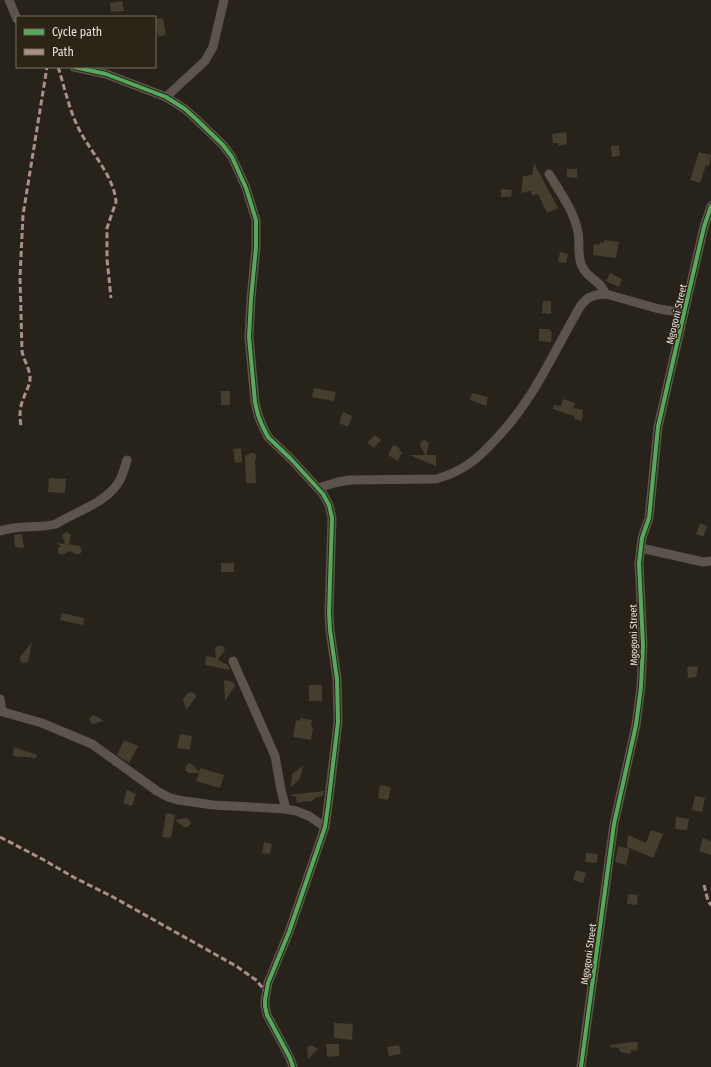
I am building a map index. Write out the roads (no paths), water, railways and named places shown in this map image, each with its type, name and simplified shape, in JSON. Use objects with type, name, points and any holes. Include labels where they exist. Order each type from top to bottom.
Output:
[{"type":"street","points":[[9,0],[16,17]]},
{"type":"street","points":[[166,97],[205,61],[212,47],[224,0]]},
{"type":"street","points":[[79,68],[106,74],[166,97],[185,109],[223,145],[232,157],[244,182],[256,220],[257,234],[250,306],[249,337],[256,408],[268,437],[292,459],[318,488],[329,505],[332,518],[329,613],[337,679],[338,722],[328,806],[325,827],[289,932],[266,992],[265,1006],[267,1015],[290,1058],[293,1067]]},
{"type":"street","points":[[549,174],[570,209],[575,221],[578,233],[579,256],[582,266],[588,276],[601,286],[606,294]]},
{"type":"street","name":"Mgogoni Street","points":[[581,1067],[614,824],[636,725],[641,687],[643,645],[639,563],[642,538],[649,518],[658,427],[704,227],[711,206]]},
{"type":"street","points":[[318,488],[350,480],[436,479],[465,468],[492,444],[510,424],[528,400],[549,365],[581,305],[588,298],[606,294],[659,309],[684,313]]},
{"type":"street","points":[[0,531],[8,528],[48,526],[56,524],[104,498],[112,492],[120,480],[127,460]]},
{"type":"street","points":[[641,548],[703,562],[711,561]]},
{"type":"street","points":[[233,661],[275,756],[280,790],[286,809]]},
{"type":"street","points":[[0,699],[1,711],[42,723],[92,744],[157,791],[168,797],[213,805],[286,809],[309,816],[325,827]]}]
